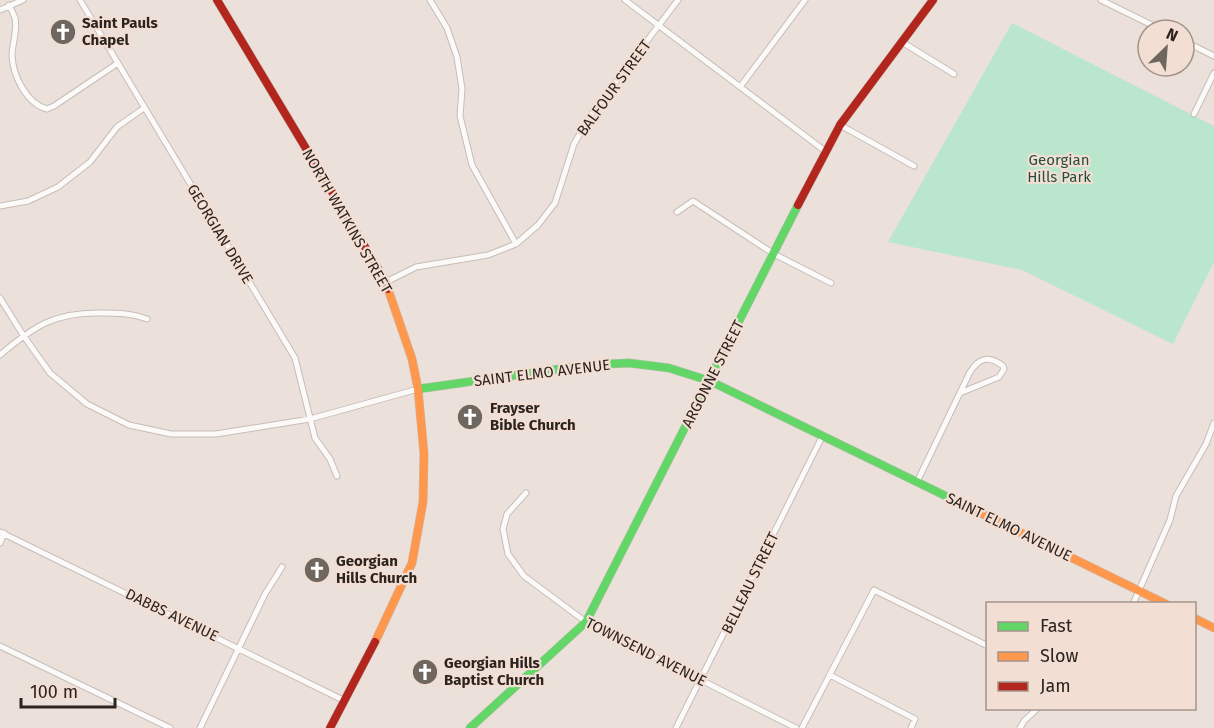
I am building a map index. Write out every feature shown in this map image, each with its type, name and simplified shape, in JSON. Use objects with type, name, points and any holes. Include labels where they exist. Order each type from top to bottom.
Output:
[{"type":"main road","name":"NORTH WATKINS STREET","points":[[217,0],[386,282],[412,359],[418,389],[424,454],[423,502],[412,562],[387,619],[330,728]]},
{"type":"main road","name":"ARGONNE STREET","points":[[470,728],[586,622],[825,151],[840,126],[933,0]]},
{"type":"main road","name":"SAINT ELMO AVENUE","points":[[418,389],[587,365],[629,363],[669,368],[710,381],[1164,602]]},
{"type":"main road","points":[[1196,619],[1214,628]]},
{"type":"street","points":[[0,10],[23,0]]},
{"type":"street","name":"GEORGIAN DRIVE","points":[[80,0],[295,358],[317,443],[330,459],[337,476]]},
{"type":"street","points":[[430,0],[447,28],[457,57],[462,89],[460,116],[472,165],[516,244]]},
{"type":"street","points":[[625,0],[825,151]]},
{"type":"street","name":"BALFOUR STREET","points":[[386,282],[416,267],[488,255],[516,244],[538,225],[555,203],[574,144],[590,116],[678,0]]},
{"type":"street","points":[[740,87],[805,0]]},
{"type":"street","points":[[1101,0],[1138,18]]},
{"type":"street","points":[[9,5],[15,20],[12,57],[14,70],[30,100],[40,108],[47,109],[54,106],[118,63]]},
{"type":"street","points":[[902,42],[954,74]]},
{"type":"street","points":[[1196,47],[1214,56]]},
{"type":"street","points":[[1194,114],[1214,73]]},
{"type":"street","points":[[0,206],[28,201],[58,187],[90,162],[117,127],[144,108]]},
{"type":"street","points":[[840,126],[914,166]]},
{"type":"street","points":[[676,212],[693,201],[774,254],[831,283]]},
{"type":"street","name":"SAINT ELMO AVENUE","points":[[0,298],[50,373],[87,404],[129,425],[171,434],[216,434],[310,419],[418,389]]},
{"type":"street","points":[[0,355],[23,335],[52,319],[77,312],[131,313],[147,319]]},
{"type":"street","points":[[917,482],[970,372],[975,364],[981,359],[989,358],[1004,369],[999,377],[960,393]]},
{"type":"street","points":[[1133,602],[1170,520],[1176,496],[1206,444],[1214,423]]},
{"type":"street","name":"BELLEAU STREET","points":[[676,728],[702,681],[822,437]]},
{"type":"street","name":"TOWNSEND AVENUE","points":[[526,493],[507,514],[503,529],[508,554],[524,576],[586,622],[796,728]]},
{"type":"street","points":[[0,543],[2,532]]},
{"type":"street","name":"DABBS AVENUE","points":[[2,532],[343,700]]},
{"type":"street","points":[[200,728],[266,594],[282,567]]},
{"type":"street","points":[[802,728],[874,590],[986,646]]},
{"type":"street","points":[[0,646],[170,728]]},
{"type":"street","points":[[830,675],[915,719],[911,728]]},
{"type":"street","points":[[1020,728],[1036,710]]},
{"type":"green space","name":"Georgian Hills Park","points":[[1012,23],[1214,126],[1214,262],[1173,344],[1022,270],[888,242]]},
{"type":"traffic: fast","points":[[470,728],[586,622],[798,205]]},
{"type":"traffic: fast","points":[[418,389],[587,365],[629,363],[669,368],[710,381],[958,502]]},
{"type":"traffic: slow","points":[[375,642],[412,563],[423,502],[424,454],[418,389],[412,359],[388,289]]},
{"type":"traffic: slow","points":[[958,502],[1162,602]]},
{"type":"traffic: slow","points":[[1196,619],[1214,628]]},
{"type":"traffic: jam","points":[[217,0],[386,282],[388,289]]},
{"type":"traffic: jam","points":[[798,205],[840,125],[933,0]]},
{"type":"traffic: jam","points":[[330,728],[375,642]]},
{"type":"place","name":"Saint Pauls Chapel","points":[[63,32]]},
{"type":"place","name":"Frayser Bible Church","points":[[470,417]]},
{"type":"place","name":"Georgian Hills Church","points":[[317,570]]},
{"type":"place","name":"Georgian Hills Baptist Church","points":[[425,672]]}]
